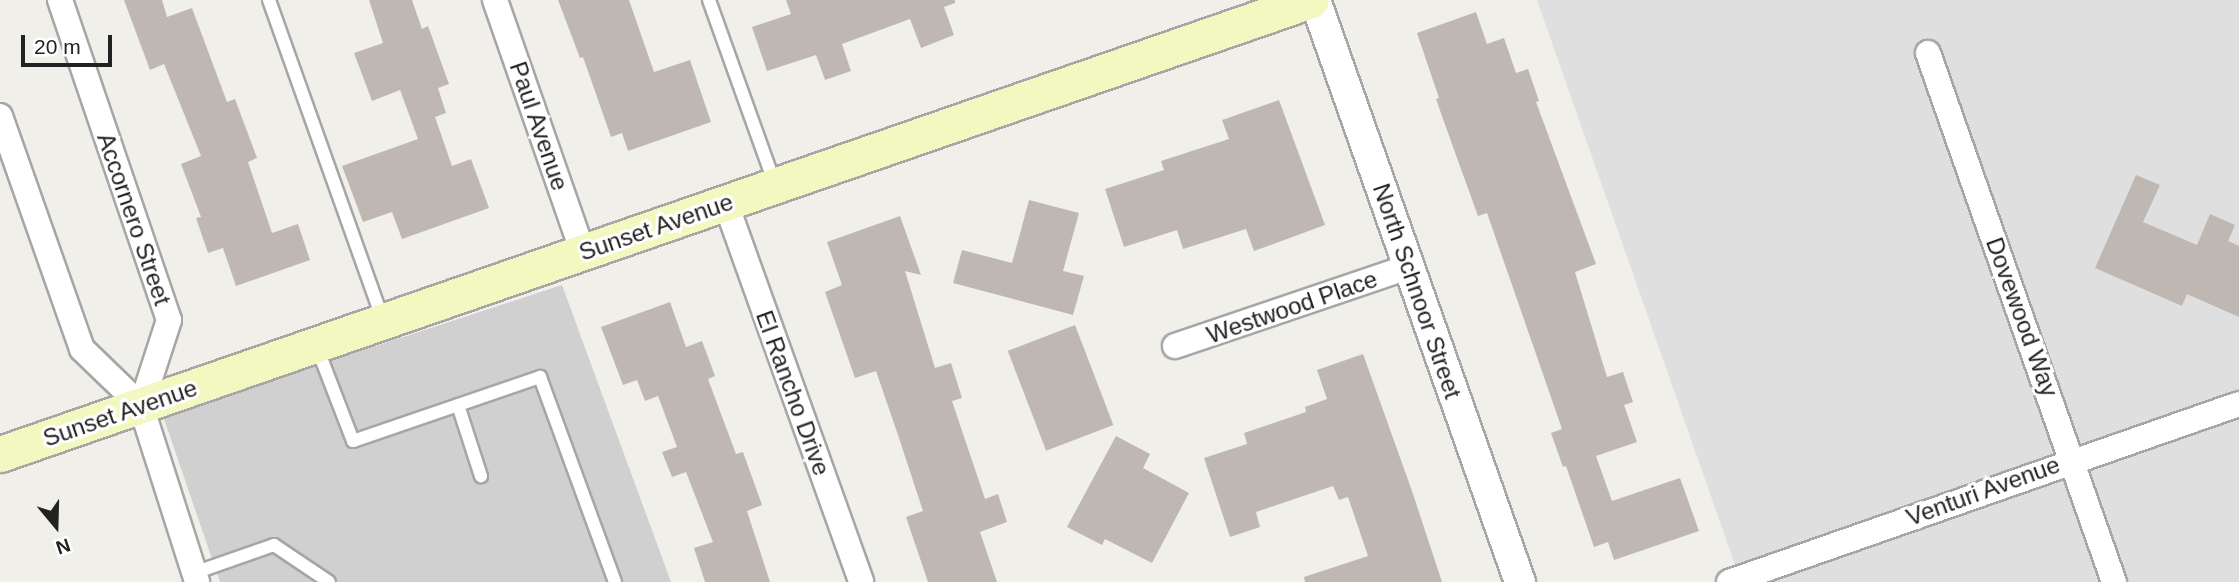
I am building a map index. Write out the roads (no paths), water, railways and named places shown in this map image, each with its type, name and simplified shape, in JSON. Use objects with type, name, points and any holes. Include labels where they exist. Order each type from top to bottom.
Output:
[{"type":"main road","name":"Sunset Avenue","points":[[0,454],[1313,0]]},
{"type":"street","name":"Accornero Street","points":[[60,0],[169,320],[141,406]]},
{"type":"street","name":"Paul Avenue","points":[[495,0],[583,252]]},
{"type":"street","name":"North Schnoor Street","points":[[1313,0],[1520,582]]},
{"type":"street","name":"Dovewood Way","points":[[1928,53],[2073,459],[2114,582]]},
{"type":"street","points":[[0,116],[82,349],[141,406],[195,578]]},
{"type":"street","name":"El Rancho Drive","points":[[726,204],[861,582]]},
{"type":"street","name":"Westwood Place","points":[[1175,346],[1409,267]]},
{"type":"street","name":"Venturi Avenue","points":[[1728,582],[2073,459],[2239,404]]},
{"type":"lane","points":[[269,0],[383,321]]},
{"type":"lane","points":[[709,0],[776,186]]},
{"type":"lane","points":[[316,345],[354,441],[540,377],[615,582]]},
{"type":"lane","points":[[458,405],[481,476]]},
{"type":"lane","points":[[195,578],[274,545],[329,582]]}]
